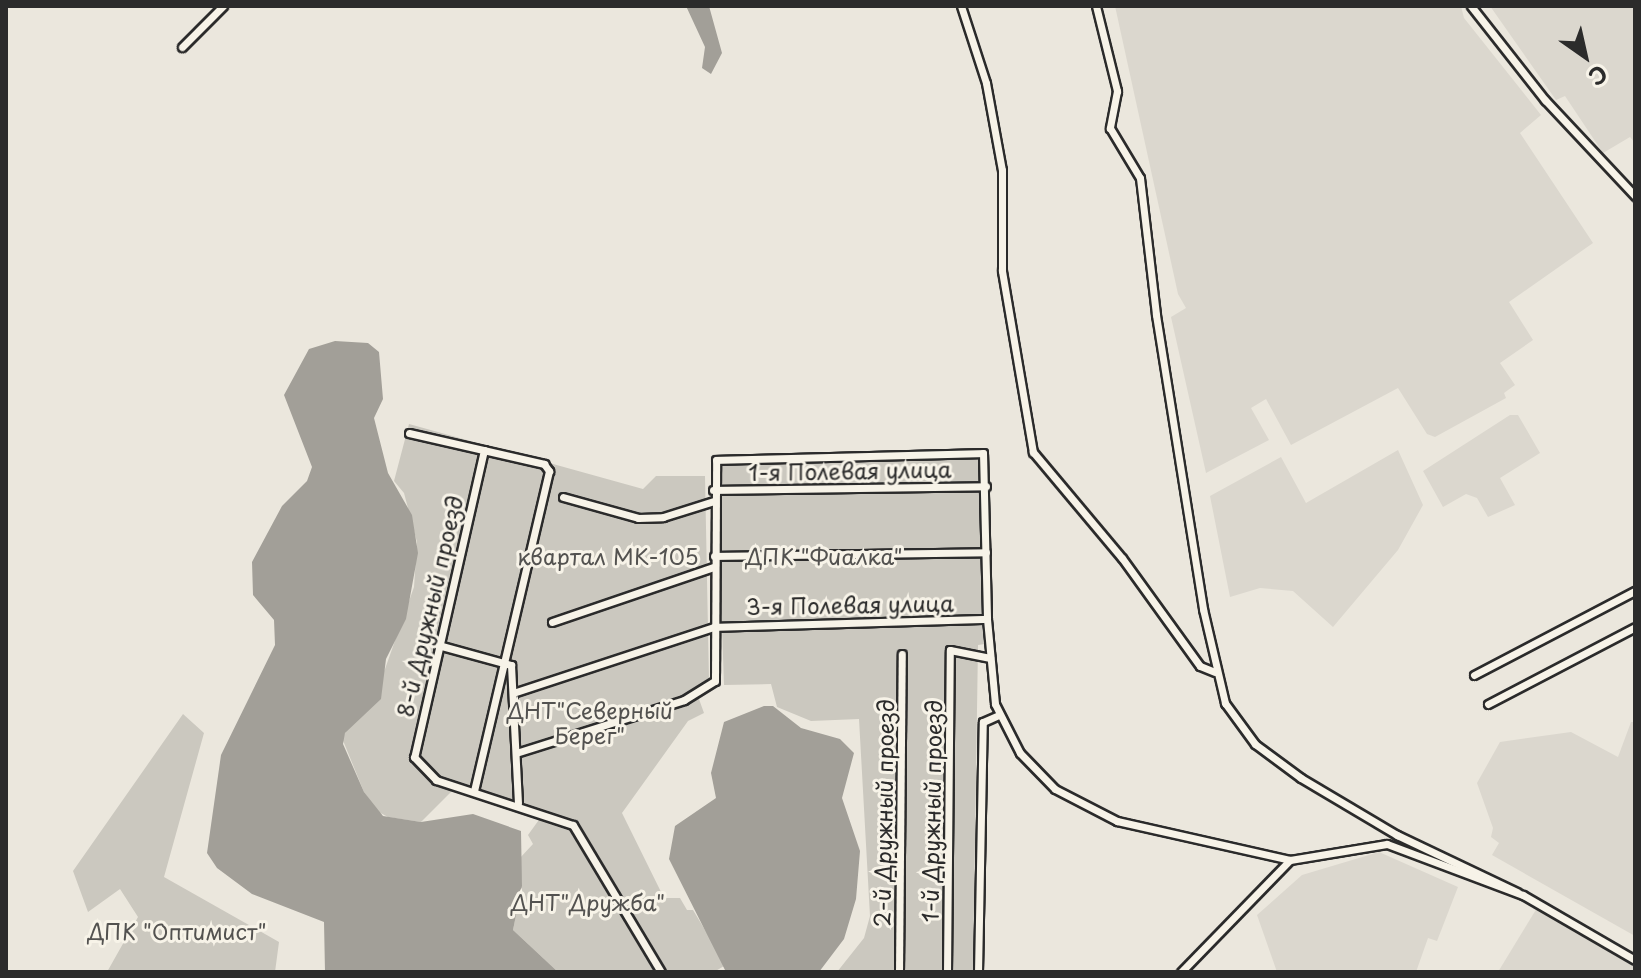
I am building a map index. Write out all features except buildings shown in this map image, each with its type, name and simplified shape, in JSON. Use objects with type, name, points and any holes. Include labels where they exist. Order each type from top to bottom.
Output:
[{"type":"street","points":[[182,47],[223,6]]},
{"type":"street","points":[[961,6],[986,83],[1002,170],[1002,271],[1033,452],[1122,558],[1200,666],[1215,672]]},
{"type":"street","points":[[1096,6],[1117,91],[1110,128],[1140,178],[1156,315],[1215,672],[1236,723],[1277,763],[1397,835],[1523,895],[1635,960]]},
{"type":"street","points":[[1471,6],[1545,100],[1635,196]]},
{"type":"street","points":[[409,433],[544,464],[549,471],[474,790],[561,818],[578,830],[661,972]]},
{"type":"street","name":"8-й Дружный проезд","points":[[474,790],[436,780],[421,769],[414,749],[484,450]]},
{"type":"street","points":[[516,753],[684,700],[715,681],[713,465],[720,458],[983,453],[987,619],[999,715],[1036,772],[1084,807],[1137,826],[1290,860],[1387,844],[1523,895]]},
{"type":"street","name":"1-я Полевая улица","points":[[713,490],[986,486]]},
{"type":"street","points":[[563,497],[638,518],[663,517],[714,501]]},
{"type":"street","points":[[714,556],[986,552]]},
{"type":"street","points":[[552,622],[714,567]]},
{"type":"street","points":[[1474,675],[1635,591]]},
{"type":"street","name":"3-я Полевая улица","points":[[513,693],[714,627],[987,619]]},
{"type":"street","points":[[1488,704],[1635,627]]},
{"type":"street","points":[[438,645],[504,661],[512,668],[518,803]]},
{"type":"street","name":"1-й Дружный проезд","points":[[947,972],[950,650],[990,658]]},
{"type":"street","name":"2-й Дружный проезд","points":[[899,972],[902,654]]},
{"type":"street","points":[[978,972],[983,722],[999,715]]},
{"type":"street","points":[[1181,972],[1290,860]]},
{"type":"shaded area","points":[[686,6],[709,6],[722,53],[711,74],[702,68],[705,47]]},
{"type":"shaded area","points":[[1115,6],[1461,6],[1464,18],[1541,115],[1520,133],[1593,243],[1509,302],[1533,340],[1500,363],[1515,385],[1504,393],[1506,398],[1435,437],[1427,434],[1398,388],[1291,445],[1266,399],[1251,408],[1269,440],[1206,473],[1171,317],[1186,308],[1178,294]]},
{"type":"shaded area","points":[[1490,6],[1635,6],[1635,143],[1630,137],[1603,153],[1565,96],[1556,100]]},
{"type":"shaded area","points":[[335,341],[368,343],[379,352],[383,399],[374,418],[388,473],[412,515],[418,553],[406,619],[386,659],[381,699],[345,733],[343,744],[364,792],[383,816],[421,822],[473,814],[521,831],[522,886],[513,930],[558,972],[325,972],[324,922],[252,894],[217,868],[207,853],[221,755],[275,645],[274,620],[253,595],[252,562],[282,506],[307,481],[312,467],[284,395],[309,349]]},
{"type":"shaded area","points":[[1510,415],[1518,415],[1540,453],[1500,478],[1515,505],[1488,517],[1477,498],[1466,494],[1443,507],[1423,471]]},
{"type":"shaded area","points":[[1398,450],[1423,505],[1398,550],[1333,627],[1293,591],[1260,588],[1230,597],[1210,496],[1281,457],[1306,503]]},
{"type":"shaded area","points":[[764,706],[773,706],[801,728],[840,739],[854,753],[842,798],[860,851],[856,899],[844,939],[819,972],[726,972],[669,859],[675,826],[716,798],[711,773],[724,722]]},
{"type":"shaded area","points":[[1631,722],[1635,722],[1635,936],[1492,855],[1499,843],[1491,837],[1493,828],[1477,783],[1500,742],[1571,732],[1618,757]]},
{"type":"shaded area","points":[[1379,852],[1458,887],[1437,941],[1428,938],[1416,972],[1277,972],[1257,915],[1302,875]]},
{"type":"shaded area","points":[[1537,908],[1635,967],[1635,972],[1498,972]]},
{"type":"green space","points":[[409,424],[643,489],[656,476],[705,476],[709,681],[695,688],[704,713],[688,721],[622,813],[664,898],[680,898],[687,910],[693,910],[717,950],[724,966],[714,972],[558,972],[513,930],[522,886],[519,859],[533,844],[528,835],[541,817],[452,791],[421,822],[388,817],[377,811],[364,792],[342,738],[385,669],[414,587],[417,542],[404,493],[394,481]]},
{"type":"green space","name":"ДПК \"Фиалка\"","points":[[985,450],[990,455],[989,616],[985,644],[978,645],[973,972],[837,972],[864,938],[870,916],[859,719],[811,721],[777,707],[771,684],[724,685],[716,455]]},
{"type":"green space","name":"ДПК \"Оптимист\"","points":[[183,714],[204,733],[164,877],[279,942],[275,972],[107,972],[138,917],[120,889],[88,912],[73,871]]},
{"type":"park label","name":"квартал МК-105","points":[[608,556]]},
{"type":"park label","name":"ДНТ\"Северный Берег\"","points":[[590,722]]},
{"type":"park label","name":"ДНТ\"Дружба\"","points":[[588,902]]}]
